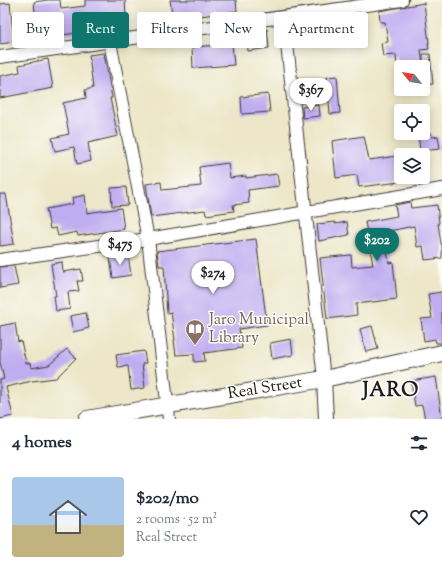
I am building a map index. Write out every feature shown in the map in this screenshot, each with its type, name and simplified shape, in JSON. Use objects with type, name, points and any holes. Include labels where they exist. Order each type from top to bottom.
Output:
[{"type":"main road","name":"Real Street","points":[[87,419],[169,412],[442,353]]},
{"type":"street","points":[[314,12],[402,0]]},
{"type":"street","points":[[129,39],[274,17]]},
{"type":"street","points":[[0,57],[72,47]]},
{"type":"street","points":[[111,48],[148,239],[169,412]]},
{"type":"street","points":[[288,48],[324,379],[326,419]]},
{"type":"street","points":[[0,260],[148,239],[442,189]]},
{"type":"building","points":[[60,0],[61,9],[85,6],[85,0],[125,0],[126,12],[72,12],[72,34],[64,35],[64,12],[35,12],[34,2]]},
{"type":"building","points":[[170,0],[236,0],[237,11],[210,12],[210,15],[202,16],[202,12],[172,12]]},
{"type":"building","points":[[10,3],[12,42],[0,44],[0,4]]},
{"type":"building","points":[[424,3],[429,49],[421,50],[422,60],[396,60],[396,55],[383,56],[381,43],[388,42],[385,22],[380,22],[379,11]]},
{"type":"building","points":[[266,29],[269,48],[248,51],[248,48],[266,48]]},
{"type":"building","points":[[202,46],[210,46],[210,48],[232,48],[234,65],[193,68],[192,48],[202,48]]},
{"type":"building","points":[[104,53],[112,98],[110,98],[118,136],[88,143],[91,161],[77,164],[74,147],[55,151],[52,138],[69,134],[63,103],[86,98],[85,90],[93,88],[89,55]]},
{"type":"building","points":[[423,54],[430,54],[433,84],[430,84],[430,60],[423,60]]},
{"type":"building","points":[[48,59],[53,88],[0,98],[0,76],[20,72],[19,65]]},
{"type":"building","points":[[337,76],[340,113],[330,114],[327,77]]},
{"type":"building","points":[[268,94],[270,112],[242,114],[241,97]]},
{"type":"building","points":[[319,105],[320,116],[303,118],[302,107]]},
{"type":"building","points":[[430,133],[432,137],[438,136],[440,149],[430,150],[430,148],[420,148],[419,140],[430,140]]},
{"type":"building","points":[[364,136],[369,160],[394,156],[394,183],[359,187],[357,175],[336,178],[332,141]]},
{"type":"building","points":[[228,163],[230,178],[246,176],[246,178],[277,174],[279,186],[248,190],[249,203],[233,205],[234,211],[206,215],[205,210],[151,217],[146,184],[161,182],[162,190],[201,186],[199,167]]},
{"type":"building","points":[[126,187],[128,205],[112,206],[111,188]]},
{"type":"building","points":[[0,194],[6,194],[14,244],[0,246]]},
{"type":"building","points":[[85,195],[87,213],[121,208],[124,229],[78,236],[77,232],[58,236],[56,228],[50,229],[46,209],[73,204],[72,198]]},
{"type":"building","points":[[410,202],[411,208],[437,205],[438,223],[442,244],[442,258],[425,260],[423,246],[417,247],[414,226],[384,232],[389,263],[393,262],[397,299],[356,304],[357,315],[327,319],[320,258],[351,255],[352,267],[373,265],[365,222],[397,216],[395,205]]},
{"type":"building","points":[[335,222],[335,224],[347,222],[349,235],[319,241],[317,224]]},
{"type":"building","points":[[256,239],[267,325],[239,329],[242,348],[204,353],[205,361],[194,362],[194,354],[176,355],[171,312],[167,313],[164,266],[159,266],[157,251]]},
{"type":"building","points":[[128,255],[131,275],[113,278],[110,258]]},
{"type":"building","points":[[62,262],[63,272],[81,269],[83,281],[77,281],[79,291],[68,292],[70,309],[56,311],[54,296],[56,296],[51,264]]},
{"type":"building","points":[[14,266],[18,285],[0,288],[0,267]]},
{"type":"building","points":[[442,292],[442,343],[436,343],[435,339],[424,341],[421,319],[432,318],[428,294]]},
{"type":"building","points":[[86,313],[89,328],[73,332],[70,316]]},
{"type":"building","points":[[15,323],[18,342],[21,341],[26,363],[30,363],[31,368],[49,365],[67,349],[76,358],[56,378],[32,381],[6,387],[13,416],[0,419],[0,380],[4,379],[0,362],[0,326]]},
{"type":"building","points":[[372,326],[378,349],[366,352],[360,329]]},
{"type":"building","points":[[291,339],[293,355],[272,359],[270,343]]},
{"type":"building","points":[[144,351],[146,363],[142,364],[145,388],[131,390],[128,366],[118,367],[116,355]]},
{"type":"building","points":[[436,377],[442,419],[425,419],[422,405],[415,406],[411,381]]},
{"type":"place","name":"Jaro Municipal Library","points":[[195,346]]},
{"type":"district","name":"JARO","points":[[391,391]]}]
